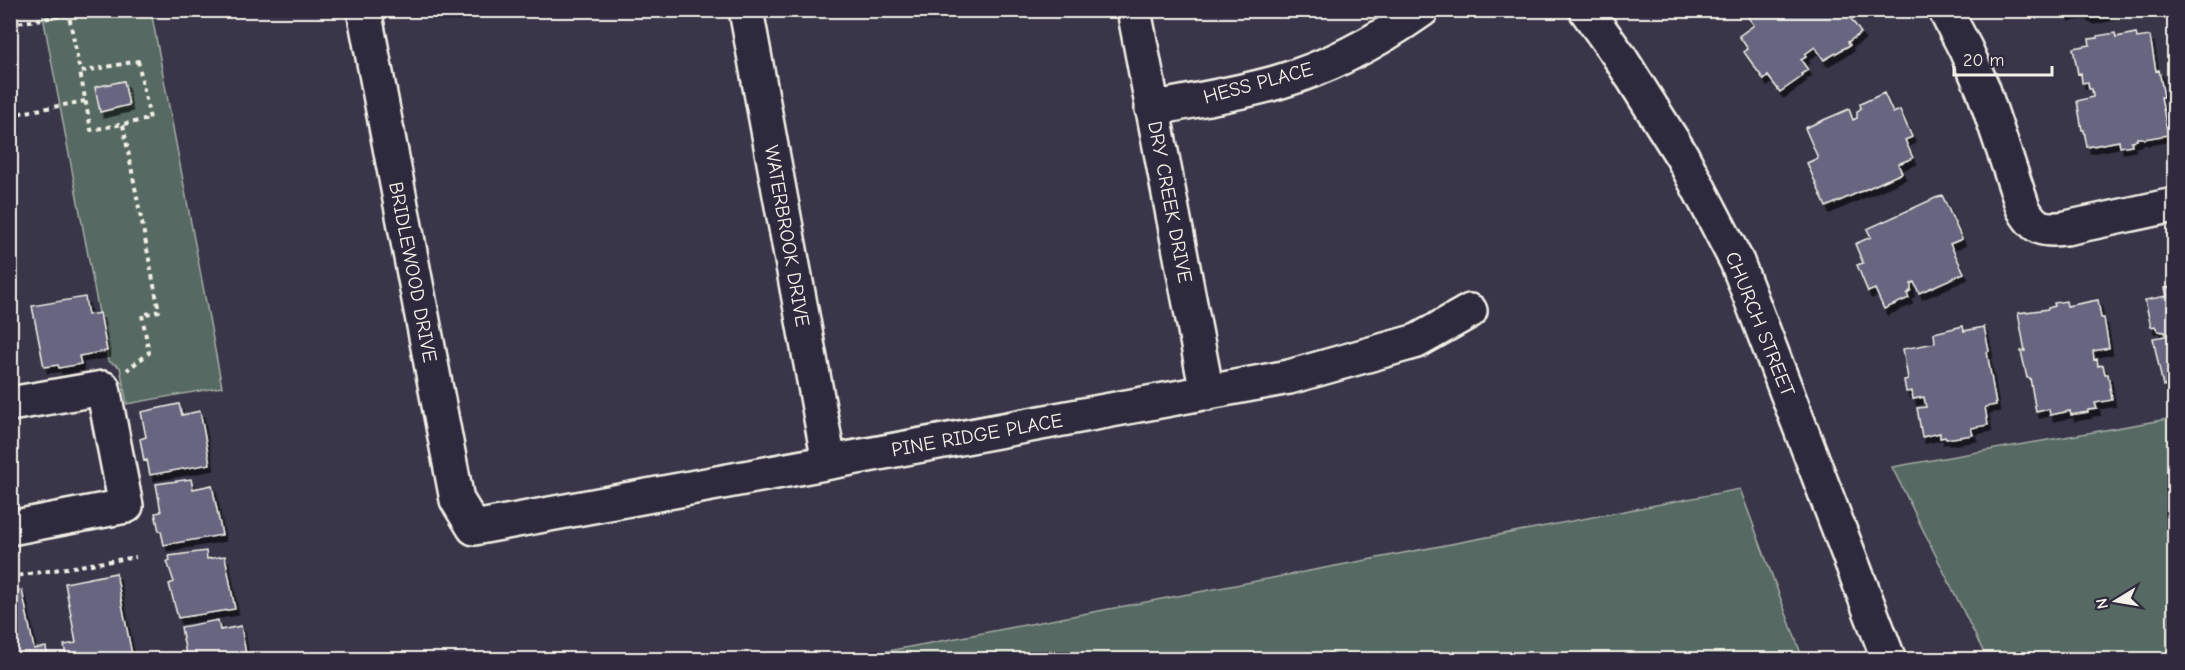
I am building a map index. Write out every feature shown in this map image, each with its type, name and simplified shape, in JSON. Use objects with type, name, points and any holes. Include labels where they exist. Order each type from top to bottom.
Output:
[{"type":"street","name":"BRIDLEWOOD DRIVE","points":[[364,10],[457,500],[474,528]]},
{"type":"street","name":"WATERBROOK DRIVE","points":[[746,10],[829,462]]},
{"type":"street","name":"DRY CREEK DRIVE","points":[[1134,10],[1207,393]]},
{"type":"street","name":"HESS PLACE","points":[[1152,109],[1277,82],[1311,71],[1351,54],[1422,10]]},
{"type":"street","name":"CHURCH STREET","points":[[1586,10],[1619,56],[1682,156],[1737,262],[1889,660]]},
{"type":"street","points":[[1945,10],[1983,89],[2014,188],[2028,219],[2036,226],[2050,230],[2175,206]]},
{"type":"street","name":"PINE RIDGE PLACE","points":[[474,528],[1289,377],[1417,340],[1470,311]]},
{"type":"street","points":[[10,404],[104,388],[126,506],[10,528]]},
{"type":"path","points":[[10,24],[69,13],[85,101],[91,130],[150,119],[138,61],[80,72]]},
{"type":"path","points":[[10,116],[85,101]]},
{"type":"path","points":[[104,388],[148,353],[142,315],[159,311],[123,125]]},
{"type":"path","points":[[10,577],[136,556]]},
{"type":"green space","points":[[42,11],[151,11],[222,387],[127,404],[120,367],[108,361]]},
{"type":"green space","points":[[2174,418],[2174,659],[1987,659],[1892,467]]},
{"type":"green space","points":[[1740,489],[1803,659],[846,659]]},
{"type":"building","points":[[1755,10],[1845,10],[1861,33],[1848,42],[1850,45],[1824,60],[1815,47],[1805,54],[1806,57],[1801,60],[1808,70],[1780,92],[1768,76],[1764,80],[1744,52],[1748,49],[1739,36],[1754,25],[1747,16]]},
{"type":"building","points":[[2065,10],[2116,10],[2116,13],[2090,18],[2085,16],[2084,12],[2066,15]]},
{"type":"building","points":[[2115,33],[2116,37],[2136,33],[2137,38],[2150,36],[2156,71],[2159,70],[2164,97],[2161,97],[2168,135],[2137,138],[2131,141],[2132,145],[2120,147],[2119,141],[2087,147],[2077,101],[2093,97],[2092,89],[2089,89],[2088,82],[2082,83],[2073,48],[2090,45],[2089,39],[2098,38],[2097,36]]},
{"type":"building","points":[[124,81],[129,105],[100,112],[95,87]]},
{"type":"building","points":[[1884,93],[1893,113],[1900,110],[1912,137],[1905,140],[1913,158],[1898,164],[1902,173],[1826,207],[1807,163],[1818,158],[1805,128],[1849,109],[1853,120],[1857,118],[1857,112],[1861,108],[1860,104]]},
{"type":"building","points":[[1942,195],[1962,239],[1950,244],[1964,273],[1919,293],[1914,282],[1907,294],[1909,298],[1884,309],[1875,289],[1868,292],[1857,265],[1863,263],[1855,244],[1871,237],[1867,229]]},
{"type":"building","points":[[2174,287],[2174,384],[2163,386],[2153,338],[2166,336],[2165,332],[2158,331],[2155,326],[2151,327],[2145,300],[2167,296],[2165,288]]},
{"type":"building","points":[[85,297],[88,315],[100,313],[107,351],[79,356],[81,364],[59,368],[58,365],[44,367],[32,306]]},
{"type":"building","points":[[2098,300],[2101,318],[2104,318],[2109,348],[2093,351],[2094,360],[2097,359],[2098,366],[2103,365],[2105,374],[2108,374],[2112,400],[2095,403],[2097,409],[2071,415],[2070,411],[2050,415],[2049,409],[2036,412],[2030,378],[2027,378],[2021,351],[2025,351],[2018,313],[2048,309],[2055,306],[2054,303],[2066,301],[2067,306]]},
{"type":"building","points":[[1963,326],[1964,331],[1984,327],[1996,405],[1985,407],[1988,425],[1971,428],[1973,435],[1946,439],[1945,437],[1940,438],[1940,433],[1922,437],[1917,408],[1926,407],[1924,397],[1913,399],[1912,391],[1906,392],[1904,380],[1908,379],[1903,349],[1935,343],[1934,333]]},
{"type":"building","points":[[179,404],[182,415],[200,411],[210,464],[150,475],[147,460],[144,461],[140,439],[146,437],[141,412]]},
{"type":"building","points":[[191,479],[193,489],[212,485],[222,535],[164,545],[155,513],[161,512],[156,484]]},
{"type":"building","points":[[206,551],[207,559],[225,556],[235,609],[178,618],[169,584],[174,582],[167,561],[170,561],[169,556]]},
{"type":"building","points":[[116,573],[133,660],[67,660],[64,645],[76,643],[65,583]]},
{"type":"building","points":[[22,590],[34,649],[46,647],[48,660],[10,660],[10,593]]},
{"type":"building","points":[[218,620],[220,630],[241,626],[247,660],[179,660],[178,656],[186,654],[181,627]]}]
